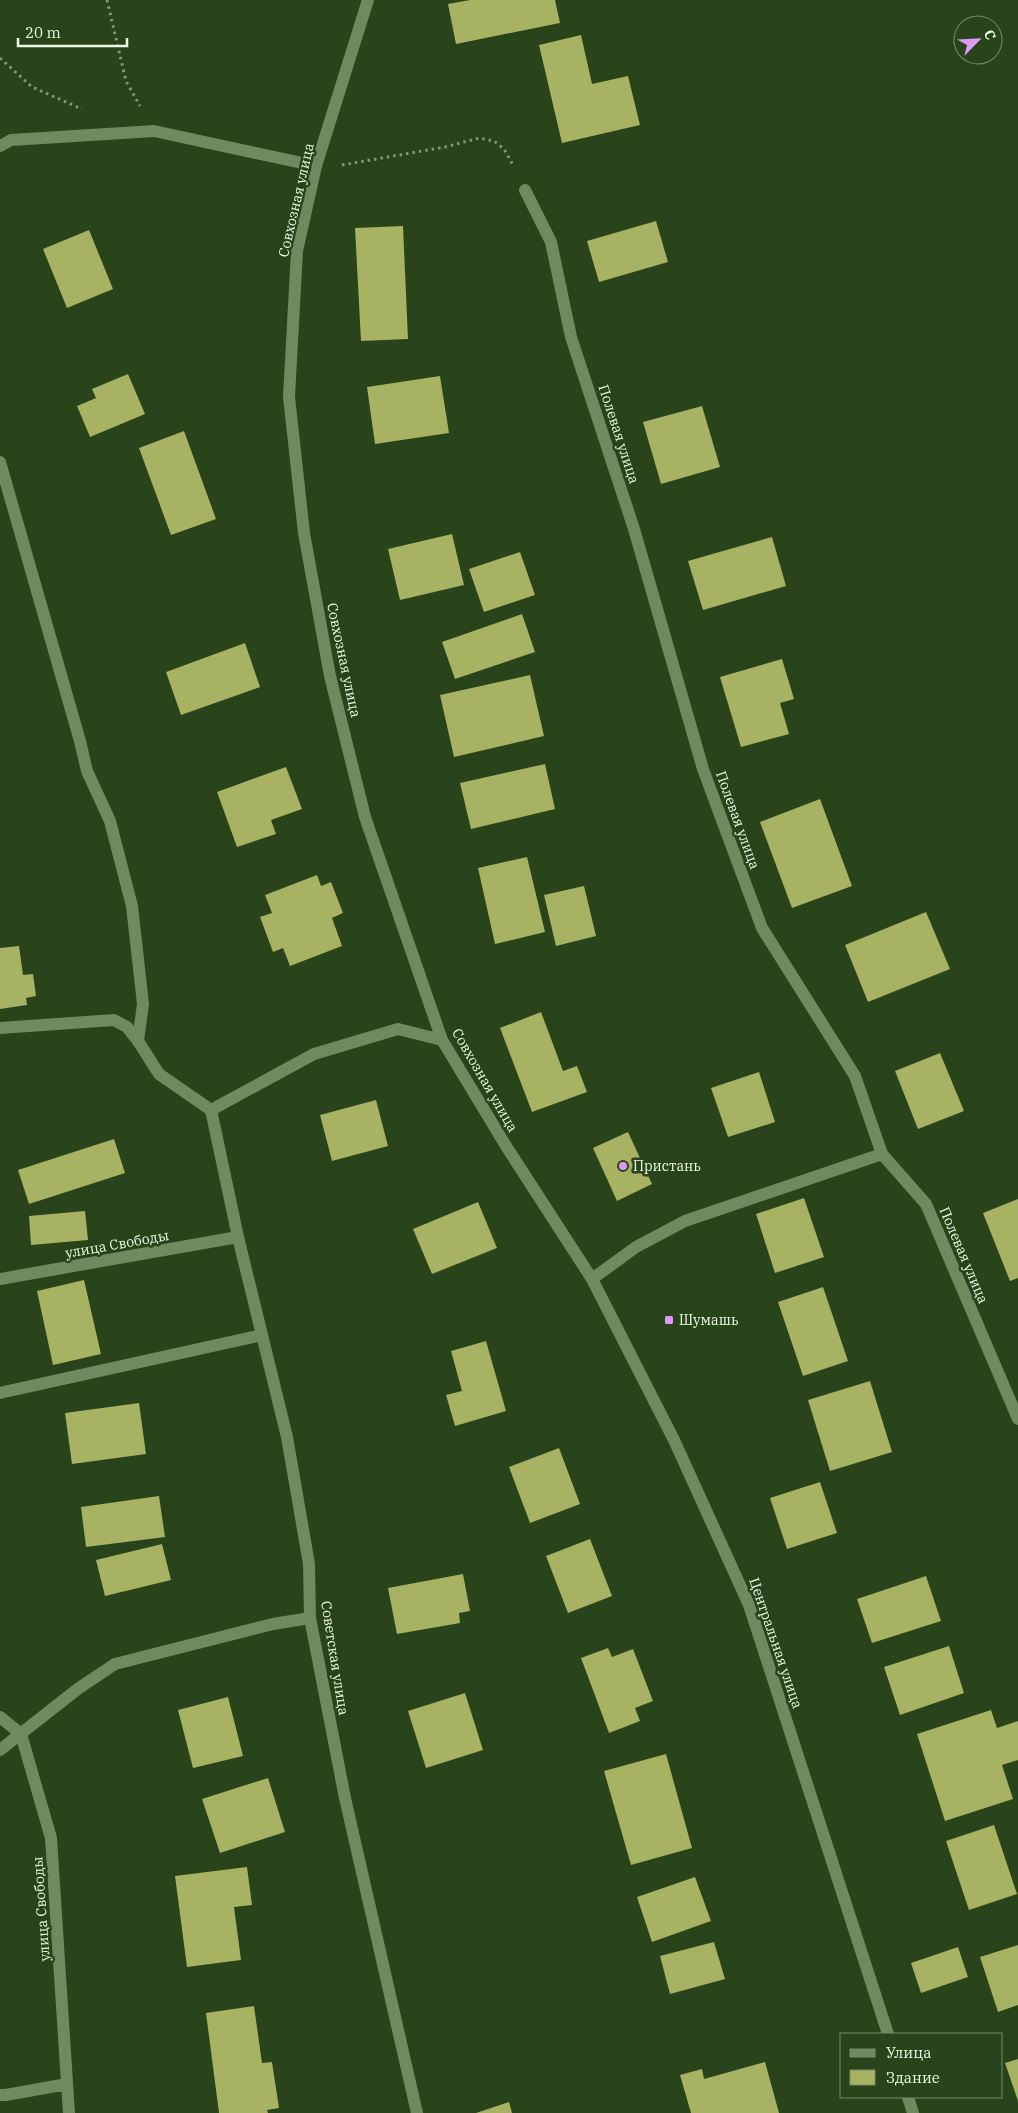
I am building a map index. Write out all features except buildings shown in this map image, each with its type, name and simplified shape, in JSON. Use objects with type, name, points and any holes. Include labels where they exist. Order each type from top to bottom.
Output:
[{"type":"street","name":"Совхозная улица","points":[[368,0],[316,166],[297,251],[289,397],[304,533],[330,676],[365,817],[442,1040],[506,1146],[592,1279]]},
{"type":"street","points":[[0,146],[11,140],[154,131],[316,166]]},
{"type":"street","name":"Полевая улица","points":[[525,190],[551,242],[571,337],[634,529],[703,770],[762,928],[855,1076],[882,1154],[926,1204],[1018,1419]]},
{"type":"street","points":[[0,462],[78,732],[87,771],[110,821],[132,906],[143,1004],[138,1041]]},
{"type":"street","points":[[0,1028],[114,1020],[127,1028],[138,1041],[159,1074],[211,1110],[314,1054],[398,1029],[442,1040]]},
{"type":"street","name":"Советская улица","points":[[211,1110],[233,1206],[238,1237],[287,1437],[309,1564],[310,1618],[345,1798],[418,2113]]},
{"type":"street","points":[[592,1279],[636,1247],[686,1221],[882,1154]]},
{"type":"street","name":"улица Свободы","points":[[0,1279],[238,1237]]},
{"type":"street","name":"Центральная улица","points":[[592,1279],[674,1440],[750,1605],[888,2033]]},
{"type":"street","points":[[0,1393],[262,1336]]},
{"type":"street","points":[[0,1750],[79,1688],[115,1664],[272,1624],[310,1618]]},
{"type":"street","points":[[0,1717],[22,1734]]},
{"type":"street","name":"улица Свободы","points":[[22,1734],[51,1838],[69,2113]]},
{"type":"street","points":[[0,2095],[67,2084]]},
{"type":"street","points":[[908,2098],[913,2113]]},
{"type":"path","points":[[107,0],[126,81],[154,131]]},
{"type":"path","points":[[0,58],[32,87],[83,109]]},
{"type":"path","points":[[316,166],[350,164],[393,157],[479,138],[494,141],[504,149],[525,190]]},
{"type":"place","name":"Пристань","points":[[623,1166]]},
{"type":"place","name":"Шумашь","points":[[669,1320]]}]
